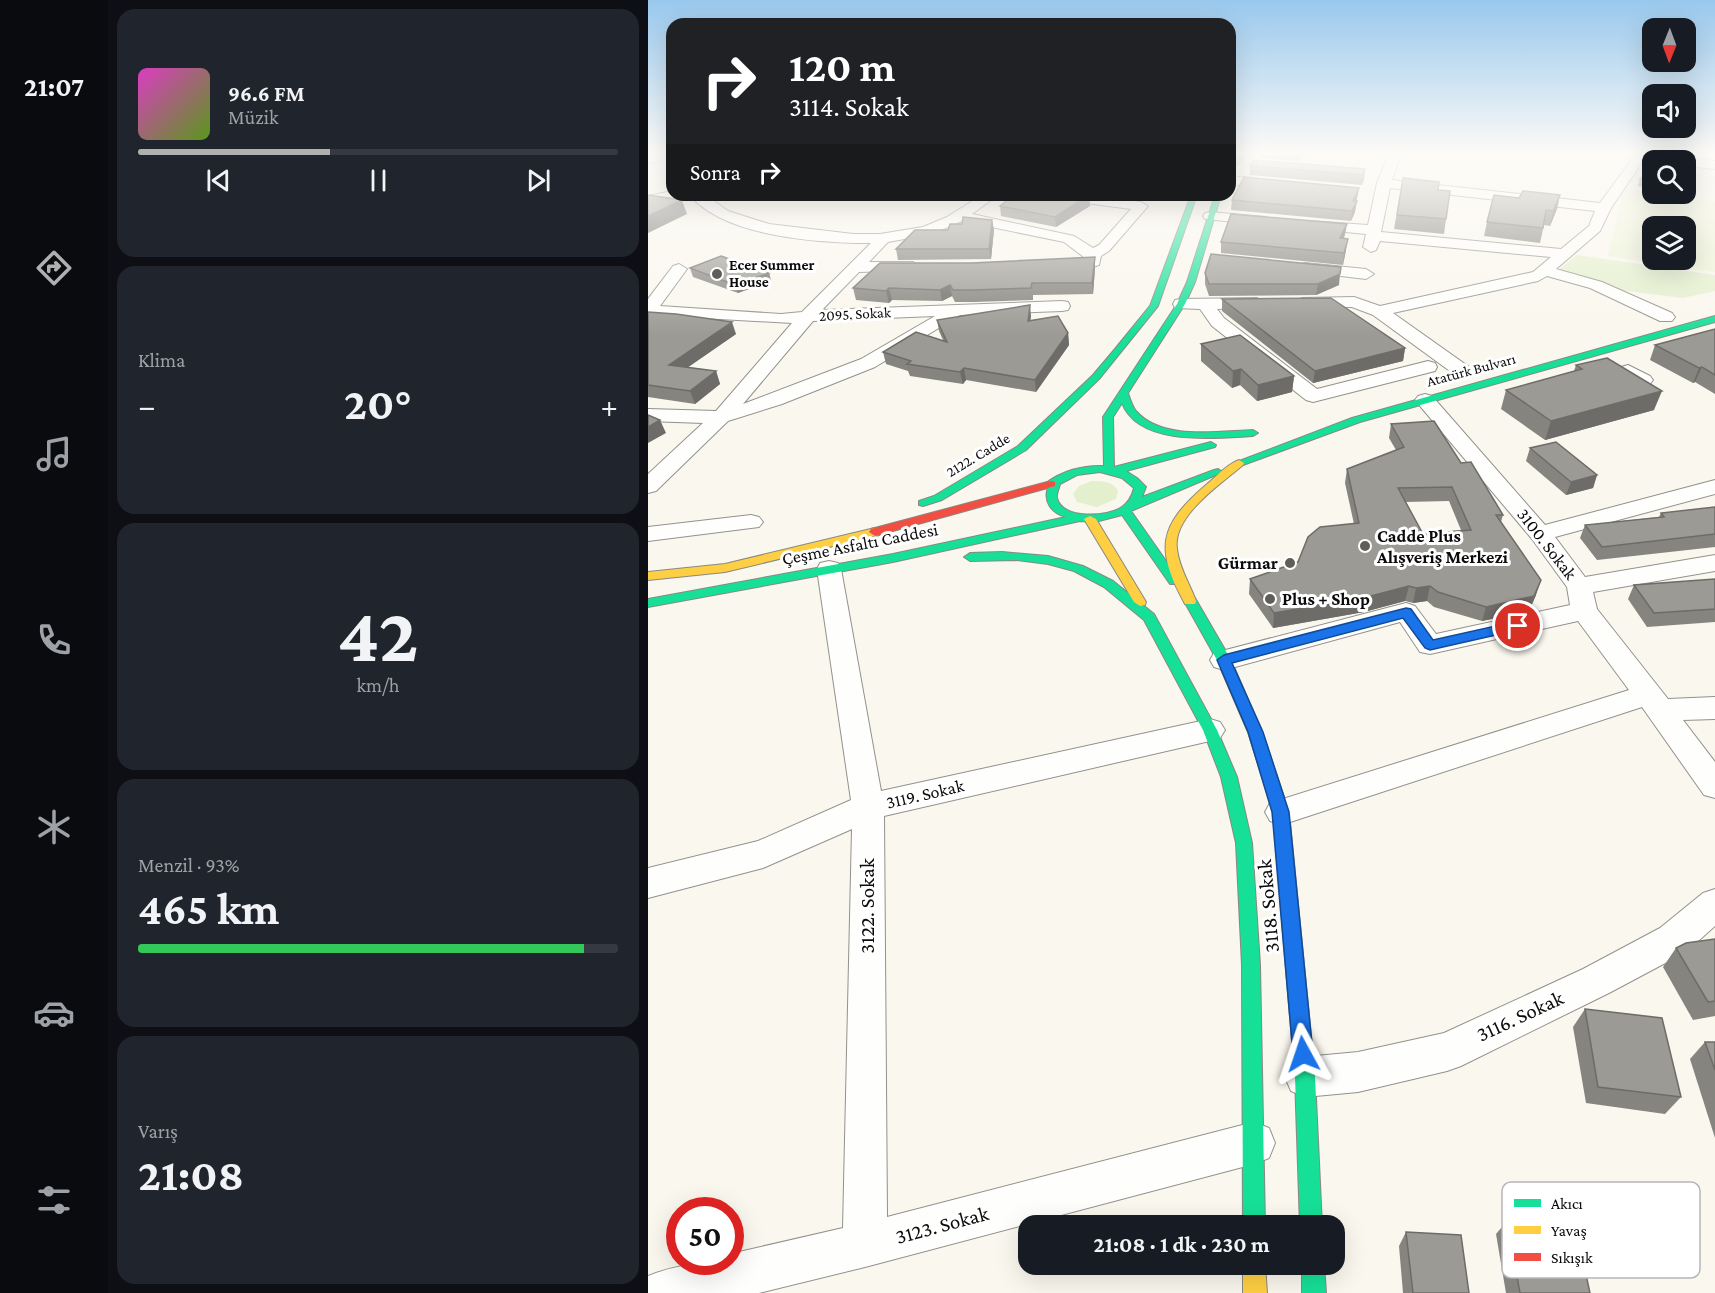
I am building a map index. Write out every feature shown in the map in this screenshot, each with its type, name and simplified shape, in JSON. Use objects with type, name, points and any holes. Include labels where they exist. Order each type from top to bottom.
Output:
[{"type":"main road","name":"2122. Cadde","points":[[725,568],[938,498],[1022,448],[1096,377],[1154,306],[1187,214]]},
{"type":"main road","points":[[1113,469],[1108,417],[1164,333],[1205,259],[1210,216]]},
{"type":"main road","points":[[1644,323],[1671,316]]},
{"type":"main road","name":"Atatürk Bulvarı","points":[[1129,508],[1301,439],[1425,400],[1715,319]]},
{"type":"main road","name":"Atatürk Bulvarı","points":[[1445,379],[1471,371]]},
{"type":"main road","points":[[1058,432],[1096,377]]},
{"type":"main road","points":[[648,576],[725,568],[875,532],[1059,480],[1082,469],[1113,469],[1259,432],[1184,434],[1154,429],[1132,414],[1126,407],[1123,393]]},
{"type":"main road","points":[[1054,463],[1059,480]]},
{"type":"main road","points":[[1190,601],[1170,542],[1173,528],[1186,511],[1239,463]]},
{"type":"main road","points":[[1113,469],[1136,481],[1140,489],[1139,498],[1129,508],[1162,566],[1190,601]]},
{"type":"main road","points":[[1059,480],[1050,491],[1055,507],[1084,518]]},
{"type":"main road","name":"Çeşme Asfaltı Caddesi","points":[[648,603],[893,558],[1084,518],[1108,517],[1129,508]]},
{"type":"main road","name":"3118. Sokak","points":[[1084,518],[1149,617],[1210,730],[1229,777],[1244,843],[1251,965],[1254,1215]]},
{"type":"main road","points":[[893,558],[1024,555],[1069,564],[1094,575],[1149,617]]},
{"type":"main road","name":"3118. Sokak","points":[[1190,601],[1224,660],[1255,732],[1281,812],[1305,1077],[1311,1215]]},
{"type":"main road","points":[[1254,1275],[1255,1293]]},
{"type":"main road","points":[[1313,1275],[1314,1293]]},
{"type":"street","points":[[726,214],[764,228],[882,240],[927,231],[961,216],[1070,239],[1093,258]]},
{"type":"street","points":[[1045,264],[1093,258],[1134,214]]},
{"type":"street","points":[[1376,214],[1366,274],[1354,302],[1360,317],[1445,379]]},
{"type":"street","points":[[1379,311],[1528,280],[1546,272],[1563,254],[1585,239],[1595,228],[1601,214]]},
{"type":"street","points":[[1210,216],[1563,254]]},
{"type":"street","points":[[648,486],[721,417],[806,317],[882,240]]},
{"type":"street","points":[[854,267],[926,267]]},
{"type":"street","points":[[1294,267],[1366,274]]},
{"type":"street","points":[[648,310],[679,269]]},
{"type":"street","points":[[1546,272],[1596,285],[1671,316]]},
{"type":"street","points":[[1181,304],[1354,302],[1379,311],[1471,371]]},
{"type":"street","points":[[1205,303],[1218,322],[1313,396],[1428,367]]},
{"type":"street","name":"2095. Sokak","points":[[648,310],[781,319],[1062,306]]},
{"type":"street","points":[[648,415],[721,417],[775,400],[868,363],[957,310]]},
{"type":"street","name":"3100. Sokak","points":[[1425,400],[1540,534],[1581,599],[1715,786]]},
{"type":"street","points":[[1540,534],[1715,488]]},
{"type":"street","points":[[648,534],[751,522]]},
{"type":"street","points":[[1224,660],[1406,612],[1430,645],[1581,599],[1715,563]]},
{"type":"street","name":"3122. Sokak","points":[[830,569],[867,807],[865,1245]]},
{"type":"street","points":[[1281,812],[1654,702],[1715,708]]},
{"type":"street","name":"3119. Sokak","points":[[648,884],[763,854],[867,807],[1210,730]]},
{"type":"street","name":"3116. Sokak","points":[[1305,1077],[1358,1072],[1447,1052],[1596,981],[1673,940],[1715,904]]},
{"type":"street","name":"3123. Sokak","points":[[677,1291],[865,1245],[1254,1143]]},
{"type":"green space","points":[[1618,214],[1715,214],[1715,272],[1696,269],[1696,216],[1642,216],[1642,261],[1608,256]]},
{"type":"green space","points":[[1577,255],[1642,264],[1642,270],[1680,270],[1715,275],[1715,291],[1683,298],[1610,289],[1556,272]]},
{"type":"green space","points":[[1092,481],[1113,485],[1118,491],[1116,499],[1097,507],[1077,502],[1073,494],[1079,486]]},
{"type":"building","points":[[1042,214],[1059,214],[1055,217]]},
{"type":"building","points":[[1231,214],[1347,224],[1340,238],[1348,239],[1344,253],[1221,242]]},
{"type":"building","points":[[1397,214],[1447,214],[1446,219]]},
{"type":"building","points":[[1489,214],[1545,214],[1543,228],[1487,222]]},
{"type":"building","points":[[963,217],[992,220],[989,249],[896,249],[915,230],[948,230],[950,224],[962,224]]},
{"type":"building","points":[[1211,254],[1341,267],[1340,274],[1318,284],[1209,284],[1205,273]]},
{"type":"building","points":[[721,256],[769,273],[735,285],[690,268]]},
{"type":"building","points":[[1095,257],[1092,283],[1032,283],[1031,288],[972,290],[953,290],[950,285],[940,290],[889,288],[886,291],[853,288],[880,263],[972,263]]},
{"type":"building","points":[[1331,298],[1405,348],[1315,371],[1222,299]]},
{"type":"building","points":[[1030,305],[1028,321],[1058,316],[1068,333],[1035,380],[964,368],[960,372],[907,364],[911,361],[883,352],[916,332],[947,342],[937,320]]},
{"type":"building","points":[[648,312],[732,322],[669,365],[716,371],[690,391],[648,385]]},
{"type":"building","points":[[1715,329],[1715,375],[1655,345]]},
{"type":"building","points":[[1240,335],[1294,376],[1258,385],[1241,369],[1233,371],[1201,344]]},
{"type":"building","points":[[1607,358],[1662,391],[1551,421],[1506,390],[1582,369],[1576,365]]},
{"type":"building","points":[[648,415],[660,420],[648,427]]},
{"type":"building","points":[[1434,421],[1461,463],[1471,462],[1503,515],[1496,515],[1541,580],[1534,596],[1486,607],[1438,592],[1430,586],[1416,588],[1409,586],[1367,597],[1274,613],[1250,579],[1298,562],[1308,537],[1320,527],[1359,523],[1347,469],[1404,447],[1391,424]],"holes":[[[1452,487],[1471,530],[1423,534],[1398,488]]]},
{"type":"building","points":[[1556,442],[1597,475],[1571,482],[1530,448]]},
{"type":"building","points":[[1715,507],[1715,534],[1602,547],[1585,525],[1664,517],[1661,513]]},
{"type":"building","points":[[1715,579],[1715,609],[1654,613],[1634,585]]},
{"type":"building","points":[[1715,939],[1715,1001],[1708,1002],[1676,948],[1686,943]]},
{"type":"building","points":[[1585,1009],[1662,1018],[1681,1097],[1598,1087]]},
{"type":"building","points":[[1705,1042],[1715,1042],[1715,1070]]},
{"type":"building","points":[[1406,1232],[1461,1235],[1469,1293],[1413,1293]]},
{"type":"building","points":[[1517,1278],[1587,1278],[1590,1293],[1520,1293]]},
{"type":"traffic: fast","points":[[923,503],[938,498],[1022,448],[1096,377],[1154,306],[1187,214]]},
{"type":"traffic: fast","points":[[1109,467],[1108,417],[1181,304],[1191,282],[1212,214]]},
{"type":"traffic: fast","points":[[1239,463],[1356,420],[1715,319]]},
{"type":"traffic: fast","points":[[1123,393],[1130,410],[1141,422],[1158,429],[1197,435],[1253,433]]},
{"type":"traffic: fast","points":[[1117,470],[1211,445]]},
{"type":"traffic: fast","points":[[1051,484],[1082,470],[1109,469],[1126,475],[1140,487],[1136,500],[1125,510],[1111,516],[1095,518],[1079,517],[1055,507],[1051,497],[1055,483]]},
{"type":"traffic: fast","points":[[1133,505],[1218,472]]},
{"type":"traffic: fast","points":[[1125,511],[1174,581]]},
{"type":"traffic: fast","points":[[648,603],[893,558],[1078,518]]},
{"type":"traffic: fast","points":[[970,557],[1033,558],[1079,568],[1108,584],[1149,617]]},
{"type":"traffic: fast","points":[[1190,601],[1224,660],[1255,732],[1281,812],[1305,1077],[1311,1215]]},
{"type":"traffic: fast","points":[[1149,617],[1210,730],[1229,777],[1244,843],[1251,965],[1254,1215]]},
{"type":"traffic: fast","points":[[1313,1275],[1314,1293]]},
{"type":"traffic: slow","points":[[1190,601],[1172,558],[1170,543],[1172,532],[1178,521],[1197,499],[1239,463]]},
{"type":"traffic: slow","points":[[1090,519],[1140,602]]},
{"type":"traffic: slow","points":[[648,576],[725,568],[875,532]]},
{"type":"traffic: slow","points":[[1254,1275],[1255,1293]]},
{"type":"traffic: jam","points":[[875,532],[1051,484]]},
{"type":"place","name":"Ecer Summer House","points":[[717,274]]},
{"type":"place","name":"Cadde Plus Alışveriş Merkezi","points":[[1365,546]]},
{"type":"place","name":"Gürmar","points":[[1290,563]]},
{"type":"place","name":"Plus + Shop","points":[[1270,599]]},
{"type":"route","points":[[1303,1054],[1281,812],[1255,732],[1224,660],[1406,612],[1430,645],[1518,626]]}]
